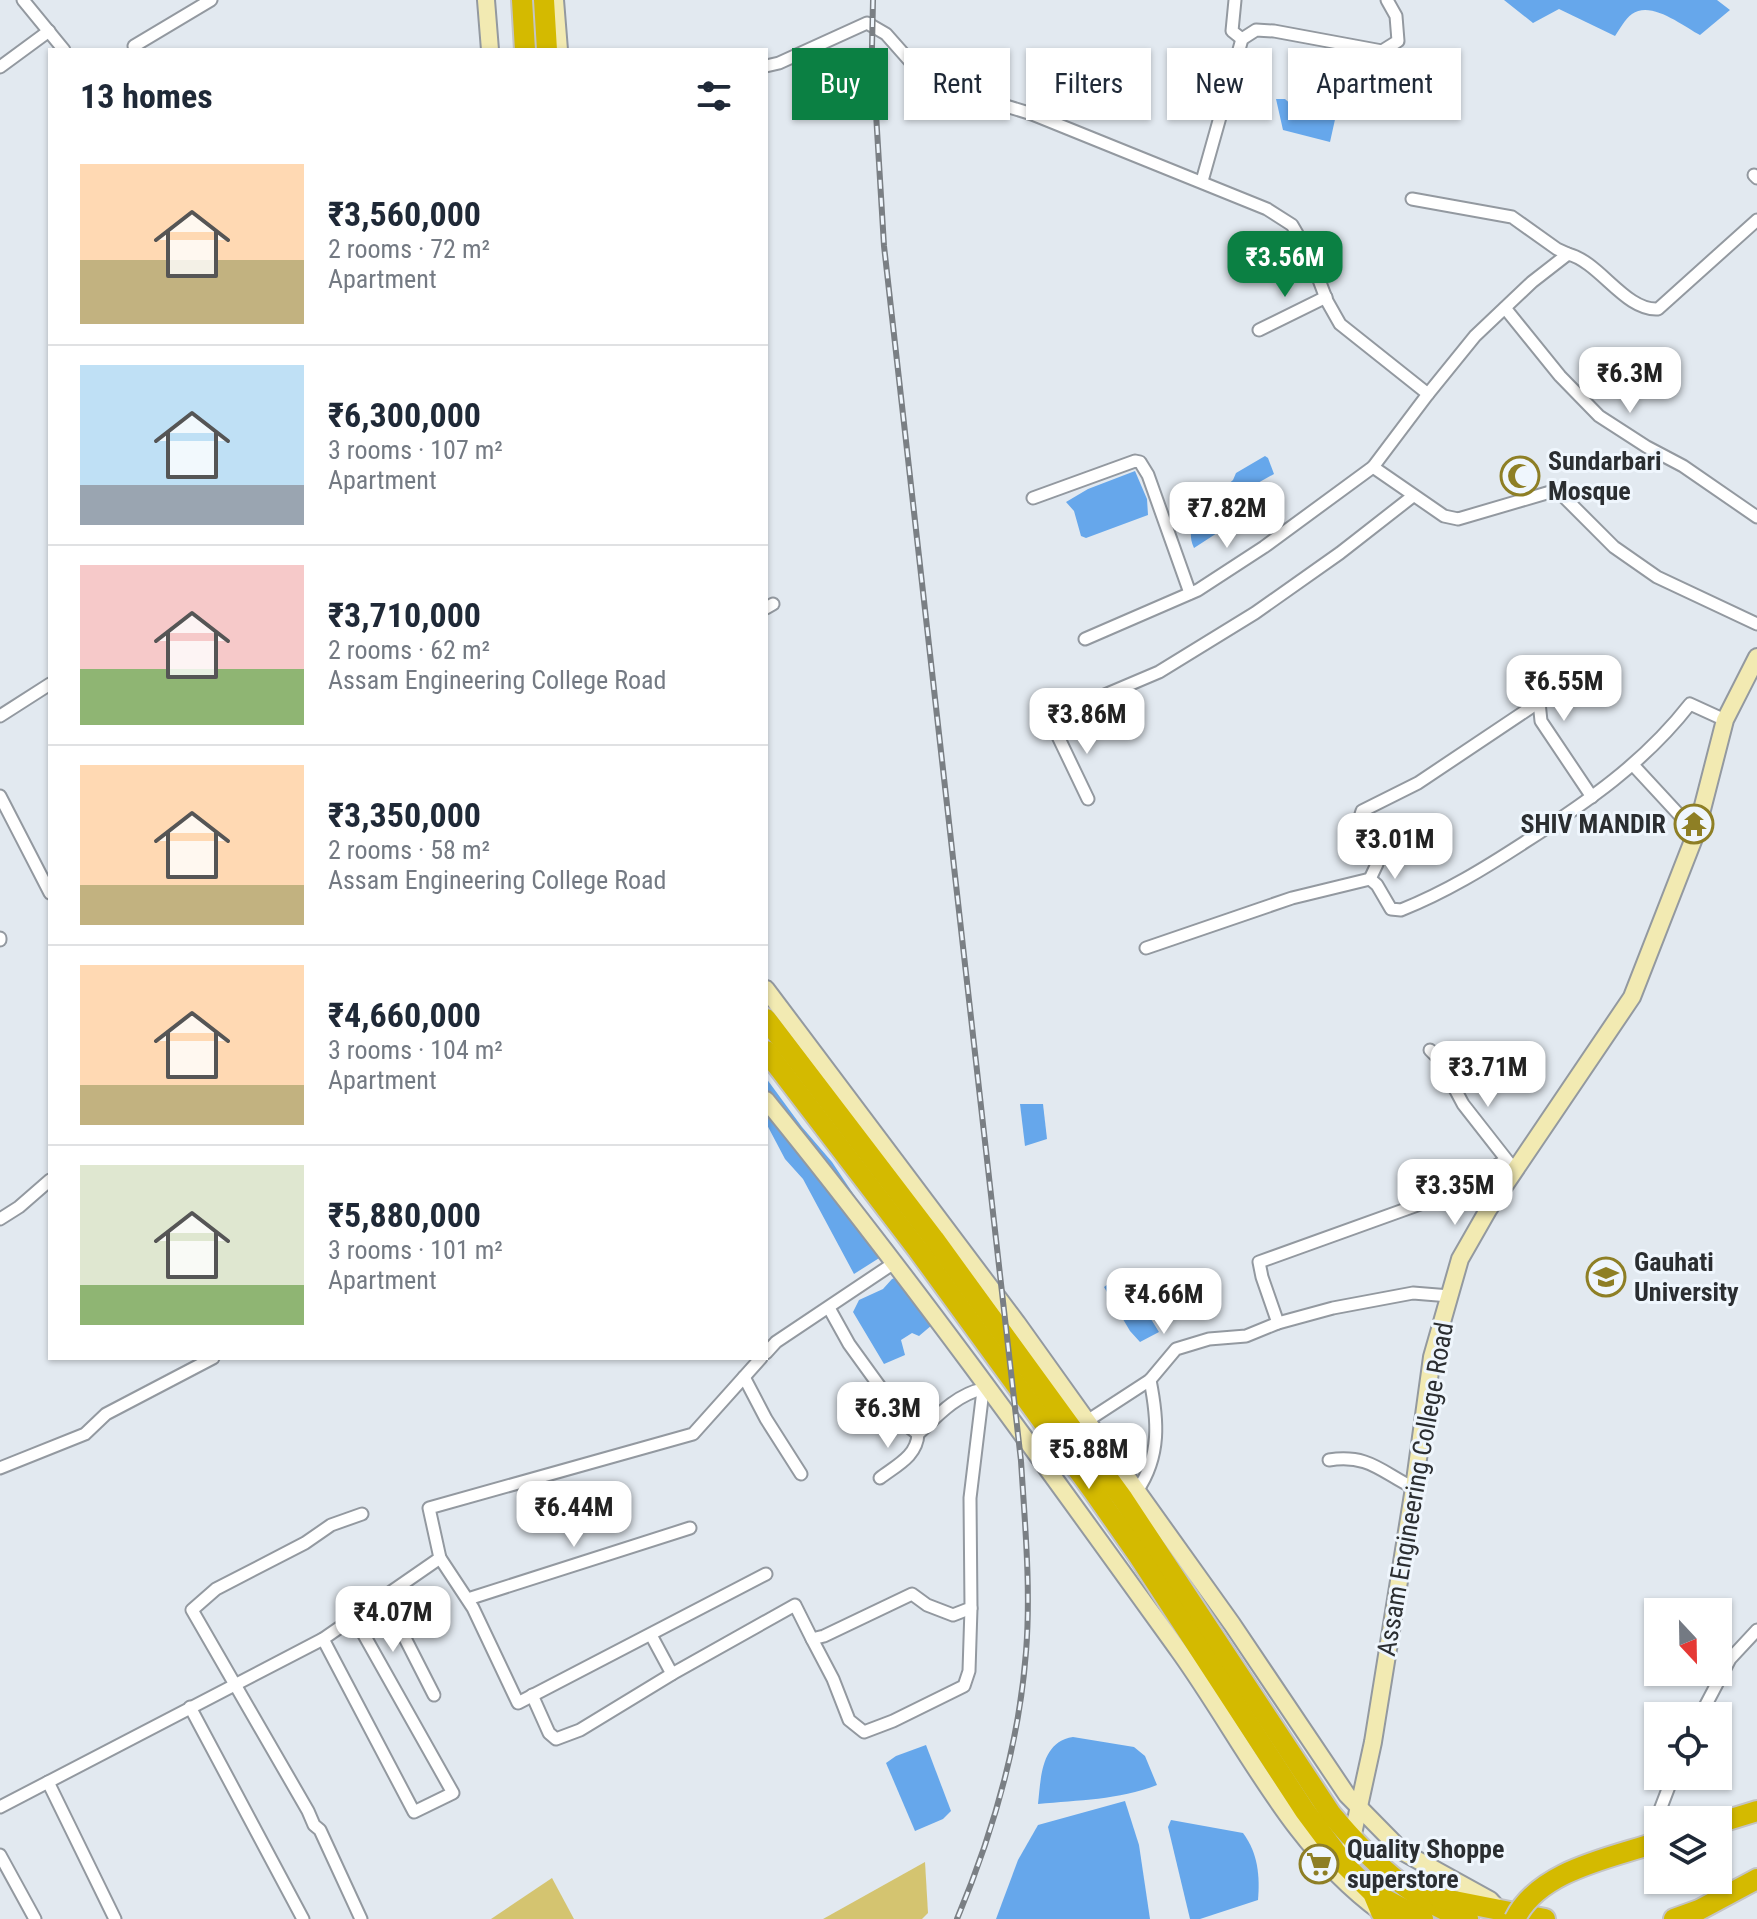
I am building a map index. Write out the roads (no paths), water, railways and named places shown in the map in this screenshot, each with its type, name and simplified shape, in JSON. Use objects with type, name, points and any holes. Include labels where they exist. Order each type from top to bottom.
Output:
[{"type":"highway","points":[[522,0],[525,48]]},
{"type":"highway","points":[[544,0],[547,48]]},
{"type":"highway","points":[[768,1022],[943,1251],[1123,1499],[1308,1781],[1351,1837],[1389,1874],[1416,1893],[1438,1907],[1468,1919]]},
{"type":"highway","points":[[768,1054],[918,1250],[1094,1492],[1173,1607],[1273,1764],[1346,1866],[1373,1893],[1387,1916]]},
{"type":"highway","points":[[1732,1819],[1757,1811]]},
{"type":"highway","points":[[1507,1914],[1551,1882],[1644,1838]]},
{"type":"highway","points":[[1674,1919],[1699,1910],[1757,1879]]},
{"type":"highway","points":[[1373,1893],[1423,1919]]},
{"type":"highway","points":[[1416,1893],[1507,1914],[1545,1919]]},
{"type":"street","points":[[23,0],[62,48]]},
{"type":"street","points":[[134,46],[211,0]]},
{"type":"street","points":[[486,0],[490,48]]},
{"type":"street","points":[[555,0],[559,48]]},
{"type":"street","points":[[1235,0],[1232,31],[1242,39]]},
{"type":"street","points":[[1202,181],[1242,39],[1256,30],[1274,31],[1382,51],[1398,41],[1396,16],[1387,0]]},
{"type":"street","points":[[768,66],[867,23],[886,34],[924,77],[957,91],[1032,114],[1267,209],[1292,225],[1310,256],[1340,324],[1428,394]]},
{"type":"street","points":[[0,67],[49,31]]},
{"type":"street","points":[[1412,199],[1512,217],[1557,249],[1582,258],[1615,288],[1646,308],[1658,309],[1757,220]]},
{"type":"street","points":[[1085,639],[1190,593],[1264,547],[1373,467],[1475,336],[1568,254]]},
{"type":"street","points":[[1259,330],[1326,297]]},
{"type":"street","points":[[1505,308],[1560,376],[1599,416],[1683,466],[1757,517]]},
{"type":"street","points":[[1033,498],[1135,461],[1140,462],[1148,475],[1190,593]]},
{"type":"street","points":[[1373,467],[1444,516],[1458,519],[1557,490],[1614,547],[1657,577],[1757,624]]},
{"type":"street","points":[[1088,799],[1054,728],[1093,700],[1159,672],[1255,613],[1413,496]]},
{"type":"street","name":"Assam Engineering College Road","points":[[1346,1866],[1373,1742],[1432,1357],[1460,1259],[1511,1166],[1632,997],[1696,833],[1725,720],[1750,686],[1757,657]]},
{"type":"street","points":[[1370,879],[1377,864],[1358,824],[1362,811],[1418,783],[1602,663]]},
{"type":"street","points":[[0,716],[48,685]]},
{"type":"street","points":[[1539,702],[1541,721],[1592,797]]},
{"type":"street","points":[[1370,879],[1391,909],[1401,910],[1464,881],[1592,797],[1634,766],[1690,704],[1725,720]]},
{"type":"street","points":[[1634,766],[1696,833]]},
{"type":"street","points":[[0,796],[48,889]]},
{"type":"street","points":[[1146,948],[1292,898],[1370,879]]},
{"type":"street","points":[[768,992],[1017,1323],[1232,1624],[1347,1795],[1403,1852],[1490,1900],[1507,1914]]},
{"type":"street","points":[[1278,1323],[1259,1262],[1448,1194],[1511,1166],[1463,1104],[1439,1059],[1430,1050]]},
{"type":"street","points":[[768,1103],[894,1263],[1195,1673],[1272,1794],[1322,1860],[1354,1893],[1387,1916]]},
{"type":"street","points":[[0,1219],[48,1182]]},
{"type":"street","points":[[768,1351],[776,1342],[894,1263]]},
{"type":"street","points":[[1087,1421],[1150,1380],[1176,1349],[1209,1339],[1246,1336],[1278,1323],[1333,1308],[1413,1293],[1450,1296]]},
{"type":"street","points":[[829,1308],[849,1344],[909,1427],[918,1434]]},
{"type":"street","points":[[0,1468],[85,1434],[106,1414],[209,1360]]},
{"type":"street","points":[[759,1360],[693,1434],[429,1508],[440,1558],[468,1599],[518,1703],[766,1574]]},
{"type":"street","points":[[744,1377],[801,1474]]},
{"type":"street","points":[[1137,1491],[1154,1461],[1155,1406],[1150,1380]]},
{"type":"street","points":[[880,1478],[910,1456],[918,1446],[918,1434],[941,1412],[984,1385]]},
{"type":"street","points":[[532,1695],[549,1733],[556,1739],[580,1730],[795,1605],[833,1679],[849,1720],[864,1732],[964,1686],[969,1671],[970,1498],[984,1385]]},
{"type":"street","points":[[1329,1460],[1351,1457],[1366,1461],[1414,1488]]},
{"type":"street","points":[[361,1919],[320,1830],[314,1825],[192,1610],[216,1589],[305,1543],[331,1525],[362,1514]]},
{"type":"street","points":[[468,1599],[690,1528]]},
{"type":"street","points":[[0,1807],[233,1684],[326,1644],[357,1622],[384,1597],[440,1558]]},
{"type":"street","points":[[812,1639],[912,1594],[927,1605],[953,1615],[971,1608]]},
{"type":"street","points":[[384,1597],[434,1695]]},
{"type":"street","points":[[326,1644],[414,1812],[453,1793],[357,1622]]},
{"type":"street","points":[[1707,1702],[1730,1659],[1757,1630]]},
{"type":"street","points":[[651,1635],[672,1674]]},
{"type":"street","points":[[190,1707],[303,1919]]},
{"type":"street","points":[[48,1782],[115,1919]]},
{"type":"street","points":[[0,1855],[35,1919]]},
{"type":"water","points":[[1504,0],[1717,0],[1730,10],[1700,35],[1657,12],[1640,11],[1629,16],[1615,36],[1559,9],[1533,23]]},
{"type":"water","points":[[1276,99],[1288,102],[1288,120],[1335,120],[1330,142],[1283,130]]},
{"type":"water","points":[[1265,456],[1274,474],[1224,502],[1226,509],[1248,500],[1254,509],[1194,548],[1190,518],[1183,515],[1218,493],[1233,480],[1236,473]]},
{"type":"water","points":[[1135,471],[1147,499],[1148,515],[1086,538],[1081,536],[1074,511],[1066,502],[1088,489]]},
{"type":"water","points":[[768,1081],[895,1248],[854,1274],[803,1179],[785,1159],[768,1127]]},
{"type":"water","points":[[1020,1104],[1043,1104],[1047,1139],[1025,1146]]},
{"type":"water","points":[[1128,1270],[1138,1283],[1141,1303],[1159,1332],[1140,1342],[1104,1287]]},
{"type":"water","points":[[902,1275],[932,1325],[919,1336],[912,1333],[901,1340],[905,1355],[884,1364],[853,1312],[859,1300],[883,1289],[892,1279]]},
{"type":"water","points":[[1073,1737],[1134,1747],[1145,1756],[1157,1785],[1113,1797],[1038,1804],[1042,1772],[1049,1753],[1062,1740]]},
{"type":"water","points":[[926,1745],[951,1811],[943,1819],[915,1831],[886,1763]]},
{"type":"water","points":[[1125,1801],[1139,1845],[1150,1919],[996,1919],[1018,1860],[1038,1825]]},
{"type":"water","points":[[1171,1820],[1243,1833],[1257,1865],[1258,1900],[1200,1919],[1190,1919],[1168,1827]]},
{"type":"railway","points":[[873,0],[872,47],[884,246],[1021,1461],[1027,1557],[1028,1605],[1023,1687],[1011,1755],[993,1821],[957,1919]]},
{"type":"place","name":"Sundarbari Mosque","points":[[1520,476]]},
{"type":"place","name":"SHIV MANDIR","points":[[1694,824]]},
{"type":"place","name":"Gauhati University","points":[[1606,1277]]},
{"type":"place","name":"Quality Shoppe superstore","points":[[1319,1864]]}]
